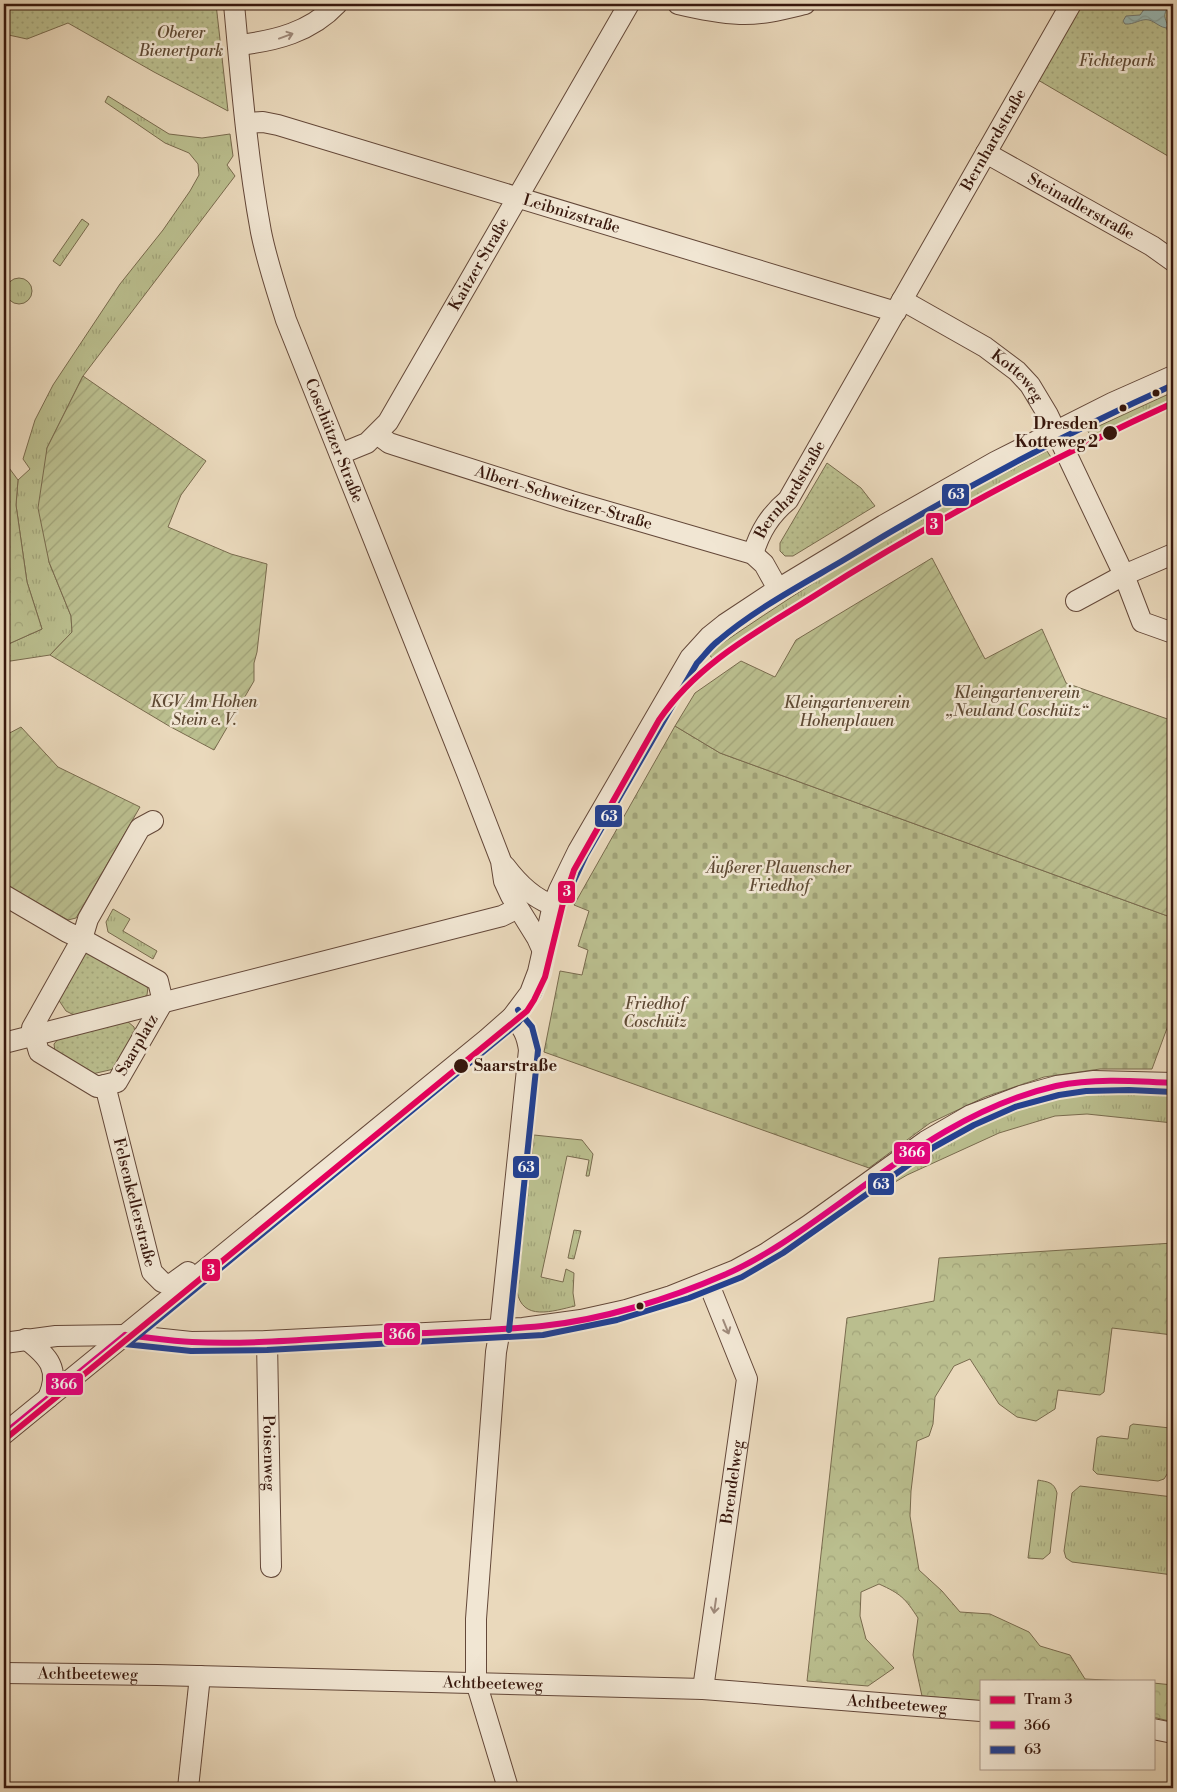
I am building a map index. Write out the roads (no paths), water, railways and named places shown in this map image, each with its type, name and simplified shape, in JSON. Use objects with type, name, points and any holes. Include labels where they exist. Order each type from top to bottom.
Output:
[{"type":"street","name":"Coschützer Straße","points":[[234,4],[251,170],[262,233],[273,278],[293,338],[501,861],[504,880],[542,949]]},
{"type":"street","points":[[238,45],[285,37],[307,27],[327,14],[337,4]]},
{"type":"street","name":"Kaitzer Straße","points":[[340,454],[367,443],[388,422],[629,4]]},
{"type":"street","points":[[678,4],[708,11],[741,14],[775,11],[805,4]]},
{"type":"street","name":"Bernhardstraße","points":[[778,589],[764,564],[753,554],[757,540],[774,511],[788,500],[1071,4]]},
{"type":"street","name":"Leibnizstraße","points":[[246,123],[263,122],[278,125],[518,198],[899,306]]},
{"type":"street","name":"Steinadlerstraße","points":[[986,153],[1152,246],[1173,261]]},
{"type":"street","name":"Kotteweg","points":[[899,306],[985,347],[1017,371],[1041,402],[1124,575],[1142,622],[1173,633]]},
{"type":"street","points":[[4,1434],[512,1017],[530,993],[538,972],[554,904],[578,852],[697,648],[724,624],[884,525],[995,462],[1055,431],[1173,376]]},
{"type":"street","name":"Albert-Schweitzer-Straße","points":[[377,434],[389,443],[597,509],[753,554]]},
{"type":"street","points":[[1076,601],[1124,575],[1173,554]]},
{"type":"street","points":[[34,1035],[32,1028],[82,939],[88,919],[140,828],[153,821]]},
{"type":"street","name":"Coschützer Straße","points":[[501,861],[513,878],[522,886],[547,902],[554,904]]},
{"type":"street","name":"Saarplatz","points":[[4,895],[67,932],[158,981],[163,1002],[117,1082],[106,1085],[97,1087],[39,1052],[34,1035]]},
{"type":"street","points":[[4,1042],[502,916],[518,908]]},
{"type":"street","points":[[508,1788],[476,1682],[476,1619],[496,1352],[529,1050],[526,1035],[512,1017]]},
{"type":"street","points":[[4,1343],[56,1336],[125,1335],[190,1342],[267,1341],[500,1329],[543,1326],[582,1320],[626,1310],[708,1282],[736,1270],[765,1254],[841,1203],[866,1183],[926,1142],[971,1115],[1020,1096],[1057,1086],[1094,1081],[1173,1083]]},
{"type":"street","name":"Felsenkellerstraße","points":[[106,1085],[152,1272],[162,1282],[170,1285],[177,1282],[198,1265],[220,1257]]},
{"type":"street","name":"Brendelweg","points":[[703,1689],[747,1379],[708,1282]]},
{"type":"street","points":[[26,1340],[47,1357],[52,1366],[54,1376],[53,1388],[48,1398]]},
{"type":"street","name":"Poisenweg","points":[[267,1341],[271,1566]]},
{"type":"street","name":"Achtbeeteweg","points":[[4,1674],[200,1676],[703,1689],[980,1711]]},
{"type":"street","points":[[188,1788],[200,1676]]},
{"type":"street","points":[[1154,1729],[1173,1733]]},
{"type":"water","points":[[1142,4],[1169,4],[1165,14],[1168,28],[1146,20],[1125,24],[1123,21],[1126,16],[1140,15],[1144,6]]},
{"type":"waterway","points":[[1168,28],[1173,34]]},
{"type":"tram line","name":"3","points":[[4,1440],[527,1011],[545,977],[563,903],[574,870],[659,720],[674,700],[709,666],[748,637],[899,544],[1034,470],[1173,403]]},
{"type":"place","name":"Dresden Kotteweg 2","points":[[1110,433]]},
{"type":"place","name":"Saarstraße","points":[[461,1066]]},
{"type":"park label","name":"Oberer Bienertpark","points":[[181,42]]},
{"type":"park label","name":"Fichtepark","points":[[1117,61]]},
{"type":"park label","name":"Kleingartenverein „Neuland Coschütz“","points":[[1017,702]]},
{"type":"park label","name":"KGV Am Hohen Stein e. V.","points":[[204,711]]},
{"type":"park label","name":"Kleingartenverein Hohenplauen","points":[[847,712]]},
{"type":"park label","name":"Äußerer Plauenscher Friedhof","points":[[779,877]]},
{"type":"park label","name":"Friedhof Coschütz","points":[[655,1013]]}]
